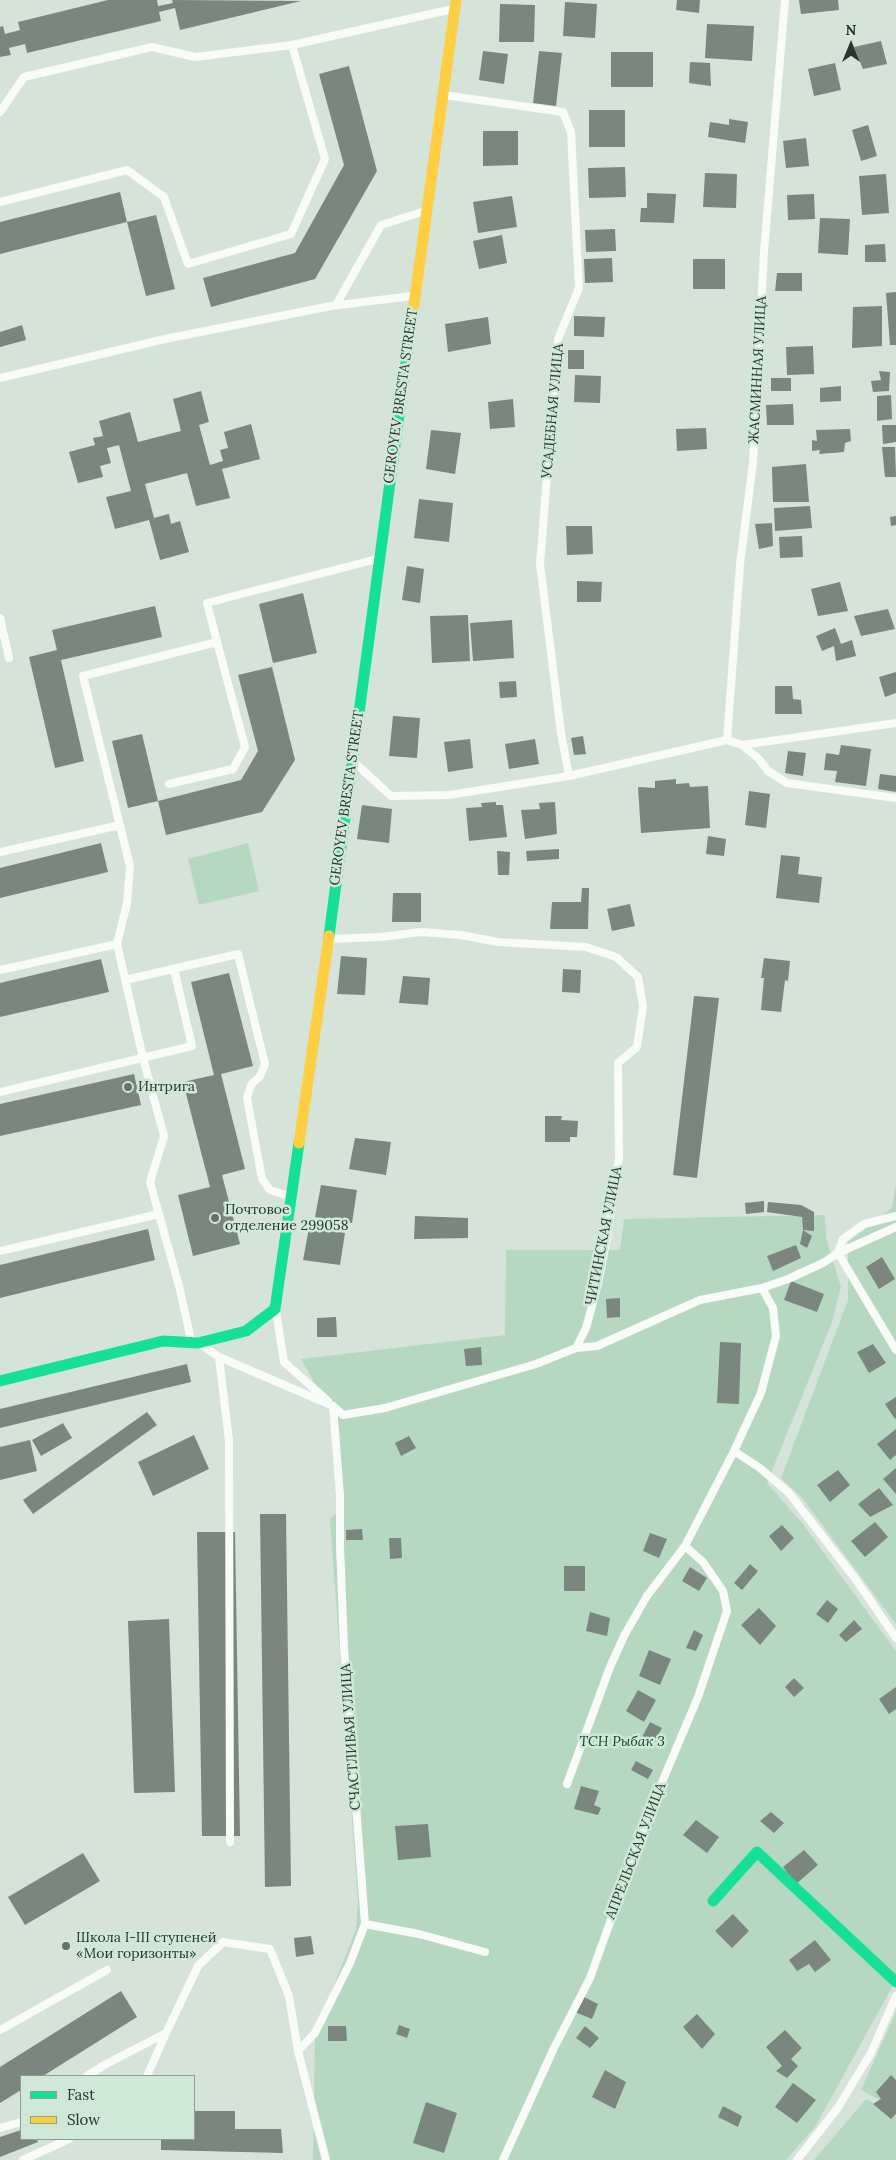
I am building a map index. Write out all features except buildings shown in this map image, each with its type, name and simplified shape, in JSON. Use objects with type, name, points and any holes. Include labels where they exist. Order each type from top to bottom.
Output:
[{"type":"street","name":"GEROYEV BRESTA STREET","points":[[276,1309],[290,1196],[328,940],[414,296],[456,4]]},
{"type":"street","points":[[0,1381],[162,1341],[195,1342],[246,1331],[276,1309]]},
{"type":"street","points":[[713,1901],[757,1852],[896,1982]]},
{"type":"lane","name":"ЖАСМИННАЯ УЛИЦА","points":[[727,740],[740,564],[752,463],[764,252],[785,0]]},
{"type":"lane","points":[[0,112],[24,77],[152,47],[195,57],[292,45],[456,4]]},
{"type":"lane","points":[[0,202],[127,170],[164,197],[188,264],[291,234],[325,159],[292,45]]},
{"type":"lane","name":"УСАДЕБНАЯ УЛИЦА","points":[[442,95],[562,112],[571,132],[578,288],[558,339],[540,564],[561,732],[569,776]]},
{"type":"lane","points":[[336,305],[381,224],[426,211]]},
{"type":"lane","points":[[0,378],[165,339],[336,305],[414,296]]},
{"type":"lane","points":[[169,784],[233,769],[245,747],[207,603],[379,559]]},
{"type":"lane","points":[[0,618],[9,658]]},
{"type":"lane","points":[[217,642],[84,676],[130,866],[127,903],[117,944],[143,1058],[164,1136],[150,1182],[195,1342],[219,1357],[333,1406]]},
{"type":"lane","points":[[742,745],[896,723]]},
{"type":"lane","points":[[351,760],[391,796],[448,795],[569,776],[727,740],[742,745],[759,759],[768,771],[787,783],[896,798]]},
{"type":"lane","points":[[0,852],[120,825]]},
{"type":"lane","name":"ЧИТИНСКАЯ УЛИЦА","points":[[328,940],[381,937],[421,932],[461,935],[498,942],[586,947],[616,958],[638,977],[643,1006],[637,1047],[618,1063],[619,1158],[607,1238],[598,1284],[586,1328],[576,1348]]},
{"type":"lane","points":[[0,970],[117,944]]},
{"type":"lane","points":[[125,980],[238,954],[265,1064],[260,1076],[251,1086],[247,1098],[262,1179],[270,1190],[290,1196]]},
{"type":"lane","points":[[0,1092],[192,1046],[174,969]]},
{"type":"lane","points":[[0,1251],[158,1214]]},
{"type":"lane","points":[[838,1253],[843,1239],[864,1224],[896,1216]]},
{"type":"lane","points":[[276,1309],[284,1362],[343,1415],[385,1408],[536,1364],[576,1348],[597,1346],[700,1300],[762,1288],[823,1264],[838,1253],[896,1227]]},
{"type":"lane","points":[[838,1253],[896,1350]]},
{"type":"lane","points":[[568,1784],[610,1667],[625,1634],[647,1596],[685,1546],[734,1451],[761,1393],[776,1336],[773,1308],[762,1288]]},
{"type":"lane","points":[[219,1357],[229,1441],[230,1842]]},
{"type":"lane","name":"СЧАСТЛИВАЯ УЛИЦА","points":[[298,2051],[315,2033],[350,1963],[365,1924],[344,1648],[340,1495],[333,1406]]},
{"type":"lane","points":[[734,1451],[760,1468],[789,1493],[857,1581],[896,1638]]},
{"type":"lane","name":"АПРЕЛЬСКАЯ УЛИЦА","points":[[503,2160],[554,2048],[590,1978],[652,1806],[698,1697],[727,1611],[723,1591],[703,1562],[685,1546]]},
{"type":"lane","points":[[365,1924],[418,1934],[485,1952]]},
{"type":"lane","points":[[146,2075],[198,1966],[223,1942],[270,1949],[289,1996],[298,2051],[326,2160]]},
{"type":"lane","points":[[0,2030],[107,1970]]},
{"type":"lane","points":[[797,2160],[837,2109],[871,2053],[896,1996]]},
{"type":"lane","points":[[89,2075],[166,2033]]},
{"type":"lane","points":[[0,2128],[20,2122]]},
{"type":"lane","points":[[23,2160],[67,2140]]},
{"type":"green space","points":[[248,843],[259,891],[199,905],[188,859]]},
{"type":"green space","points":[[896,1184],[896,1624],[803,1499],[781,1478],[848,1300],[848,1242],[892,1208]]},
{"type":"green space","name":"ТСН Рыбак 3","points":[[825,1215],[826,1238],[841,1287],[832,1322],[767,1483],[802,1523],[896,1651],[896,1980],[815,2127],[786,2160],[313,2160],[315,2033],[356,1929],[358,1901],[330,1519],[336,1513],[338,1424],[301,1359],[505,1335],[506,1250],[620,1250],[624,1219]]},
{"type":"green space","points":[[896,2012],[896,2109],[861,2090]]},
{"type":"green space","points":[[866,2099],[896,2116],[896,2160],[814,2160]]},
{"type":"traffic: fast","points":[[329,936],[411,326]]},
{"type":"traffic: fast","points":[[0,1381],[163,1341],[198,1343],[246,1331],[275,1309],[299,1143]]},
{"type":"traffic: fast","points":[[713,1901],[757,1852],[896,1982]]},
{"type":"traffic: slow","points":[[411,326],[456,0]]},
{"type":"traffic: slow","points":[[299,1143],[329,936]]},
{"type":"place","name":"Интрига","points":[[128,1087]]},
{"type":"place","name":"Почтовое отделение 299058","points":[[215,1218]]},
{"type":"place","name":"Школа I-III ступеней «Мои горизонты»","points":[[66,1946]]}]
